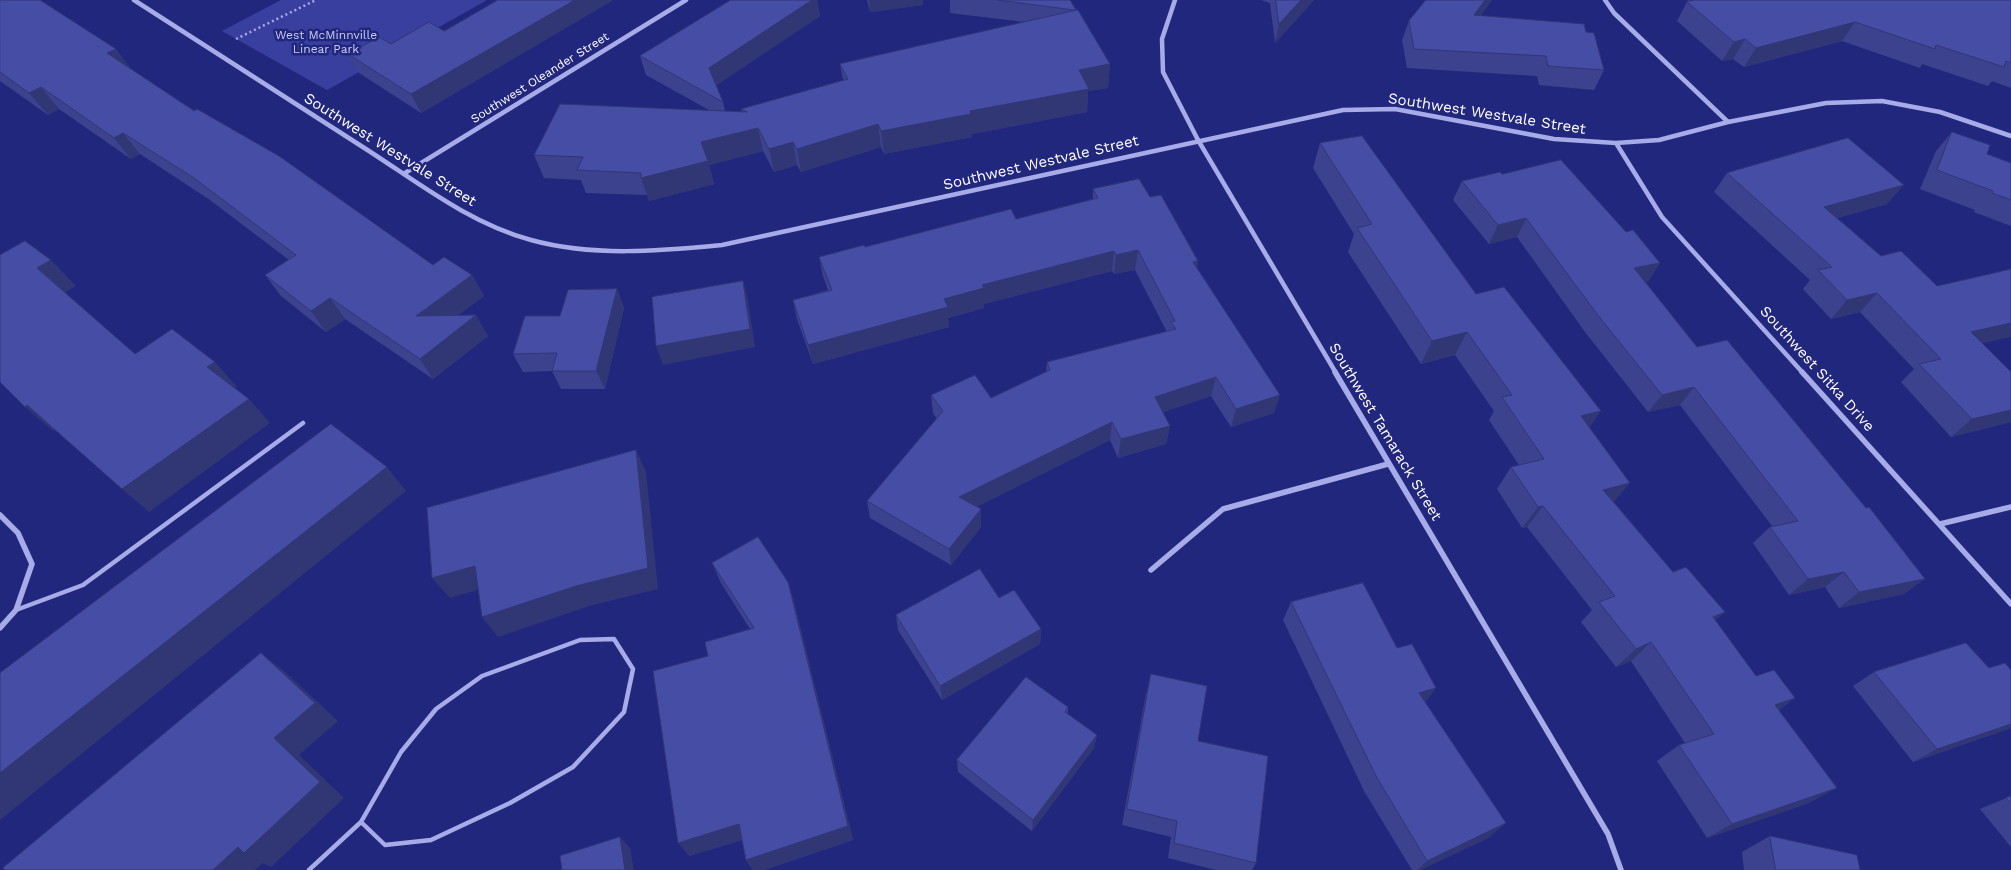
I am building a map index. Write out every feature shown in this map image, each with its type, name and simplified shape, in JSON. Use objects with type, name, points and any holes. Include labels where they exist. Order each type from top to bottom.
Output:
[{"type":"street","name":"Southwest Westvale Street","points":[[134,0],[458,208],[497,227],[538,242],[584,249],[650,252],[722,245],[1343,110],[1395,109],[1444,116],[1554,139],[1616,143],[1659,140],[1728,122],[1826,103],[1882,101],[1940,112],[2011,136]]},
{"type":"street","name":"Southwest Oleander Street","points":[[405,173],[686,0]]},
{"type":"street","name":"Southwest Tamarack Street","points":[[1175,0],[1162,39],[1163,72],[1198,140],[1608,834],[1621,870]]},
{"type":"street","points":[[1606,0],[1614,13],[1728,122]]},
{"type":"street","name":"Southwest Sitka Drive","points":[[1616,143],[1662,217],[2011,604]]},
{"type":"street","points":[[1151,570],[1224,509],[1388,464]]},
{"type":"street","points":[[1940,524],[2011,506]]},
{"type":"street","points":[[0,515],[18,533],[32,564],[16,610],[0,628]]},
{"type":"lane","points":[[16,610],[83,585],[303,423]]},
{"type":"lane","points":[[309,870],[361,822],[401,752],[436,709],[482,676],[580,640],[614,639],[633,668],[624,712],[573,767],[510,802],[431,840],[385,845],[361,822]]},
{"type":"path","points":[[214,51],[316,0]]},
{"type":"green space","name":"West McMinnville Linear Park","points":[[281,0],[487,0],[327,90],[222,31]]},
{"type":"building","points":[[0,0],[40,0],[116,49],[107,53],[194,111],[197,109],[279,156],[433,265],[444,257],[472,275],[416,316],[476,315],[420,359],[330,298],[311,311],[265,275],[296,255],[194,178],[123,133],[114,138],[41,87],[29,93],[0,72]]},
{"type":"building","points":[[498,0],[575,0],[411,94],[348,54],[379,37],[391,44],[429,22],[444,31]]},
{"type":"building","points":[[731,0],[812,0],[709,68],[723,102],[640,56]]},
{"type":"building","points":[[998,0],[1070,0],[1076,10]]},
{"type":"building","points":[[1276,0],[1301,0],[1279,24]]},
{"type":"building","points":[[1426,0],[1485,0],[1474,15],[1584,24],[1586,32],[1594,33],[1604,70],[1548,66],[1546,56],[1414,49],[1409,21]]},
{"type":"building","points":[[1695,0],[2011,0],[2011,63],[2006,61],[2004,67],[1936,45],[1935,49],[1855,22],[1756,48],[1745,39],[1734,42],[1687,2]]},
{"type":"building","points":[[1078,10],[1110,64],[1079,70],[1089,89],[970,111],[971,114],[881,131],[878,124],[797,149],[793,142],[769,149],[758,128],[701,142],[708,161],[641,178],[641,173],[577,170],[583,157],[534,155],[560,104],[747,112],[741,109],[848,79],[840,64]]},
{"type":"building","points":[[1952,132],[1990,145],[1987,154],[2011,163],[2011,200],[1992,193],[1993,191],[1937,170]]},
{"type":"building","points":[[1362,136],[1476,294],[1504,287],[1601,411],[1581,416],[1630,483],[1603,490],[1673,572],[1686,567],[1725,612],[1713,617],[1756,676],[1774,670],[1795,698],[1775,705],[1837,788],[1732,824],[1679,745],[1714,734],[1651,642],[1636,649],[1599,602],[1615,596],[1543,506],[1538,507],[1511,467],[1544,459],[1502,397],[1512,395],[1467,332],[1432,341],[1357,228],[1372,224],[1320,143]]},
{"type":"building","points":[[1848,138],[1904,185],[1824,207],[1881,256],[1901,251],[1937,286],[2011,269],[2011,323],[1971,332],[2011,372],[2011,410],[1972,419],[1919,364],[1941,359],[1877,293],[1847,300],[1818,270],[1832,267],[1727,173]]},
{"type":"building","points":[[1561,160],[1626,232],[1633,230],[1660,263],[1634,268],[1697,347],[1727,340],[1866,508],[1869,507],[1925,579],[1859,592],[1844,572],[1808,579],[1770,527],[1798,521],[1694,387],[1662,395],[1597,314],[1526,218],[1498,225],[1462,181]]},
{"type":"building","points":[[1139,179],[1150,197],[1161,195],[1198,261],[1193,262],[1280,395],[1236,409],[1216,377],[1155,397],[1170,426],[1121,439],[1112,422],[959,497],[981,509],[949,549],[867,501],[943,411],[931,395],[975,375],[991,398],[1050,370],[1047,362],[1176,329],[1171,322],[1175,321],[1138,250],[1116,255],[1114,251],[982,285],[984,288],[944,299],[948,307],[808,345],[793,300],[832,290],[819,257],[1011,209],[1016,219],[1098,198],[1093,189]]},
{"type":"building","points":[[25,241],[51,260],[37,268],[135,354],[172,329],[215,362],[207,367],[249,399],[122,489],[27,405],[25,407],[0,382],[0,255]]},
{"type":"building","points":[[743,281],[750,329],[656,346],[652,297]]},
{"type":"building","points":[[617,289],[596,371],[552,371],[557,353],[513,354],[525,316],[560,316],[568,290]]},
{"type":"building","points":[[331,424],[387,467],[0,773],[0,673]]},
{"type":"building","points":[[636,450],[648,568],[576,586],[482,617],[475,566],[432,578],[427,508]]},
{"type":"building","points":[[758,537],[788,582],[848,826],[746,860],[739,824],[678,843],[653,671],[708,656],[705,642],[754,628],[712,563]]},
{"type":"building","points":[[980,569],[999,598],[1014,590],[1041,629],[940,686],[896,615]]},
{"type":"building","points":[[1363,583],[1397,648],[1412,644],[1436,688],[1419,693],[1506,823],[1427,861],[1376,776],[1291,602]]},
{"type":"building","points":[[1966,643],[1989,668],[2005,663],[2011,670],[2011,724],[1937,749],[1874,672]]},
{"type":"building","points":[[261,653],[315,703],[274,738],[320,782],[244,853],[238,847],[213,870],[5,870],[3,868]]},
{"type":"building","points":[[1151,674],[1207,686],[1198,741],[1268,756],[1256,863],[1174,843],[1177,821],[1127,809]]},
{"type":"building","points":[[1026,677],[1068,707],[1065,712],[1097,735],[1033,820],[957,760]]},
{"type":"building","points":[[2011,796],[2011,803],[2006,798]]},
{"type":"building","points":[[1770,836],[1857,855],[1860,870],[1776,870]]},
{"type":"building","points":[[620,837],[625,870],[562,870],[560,856]]}]
